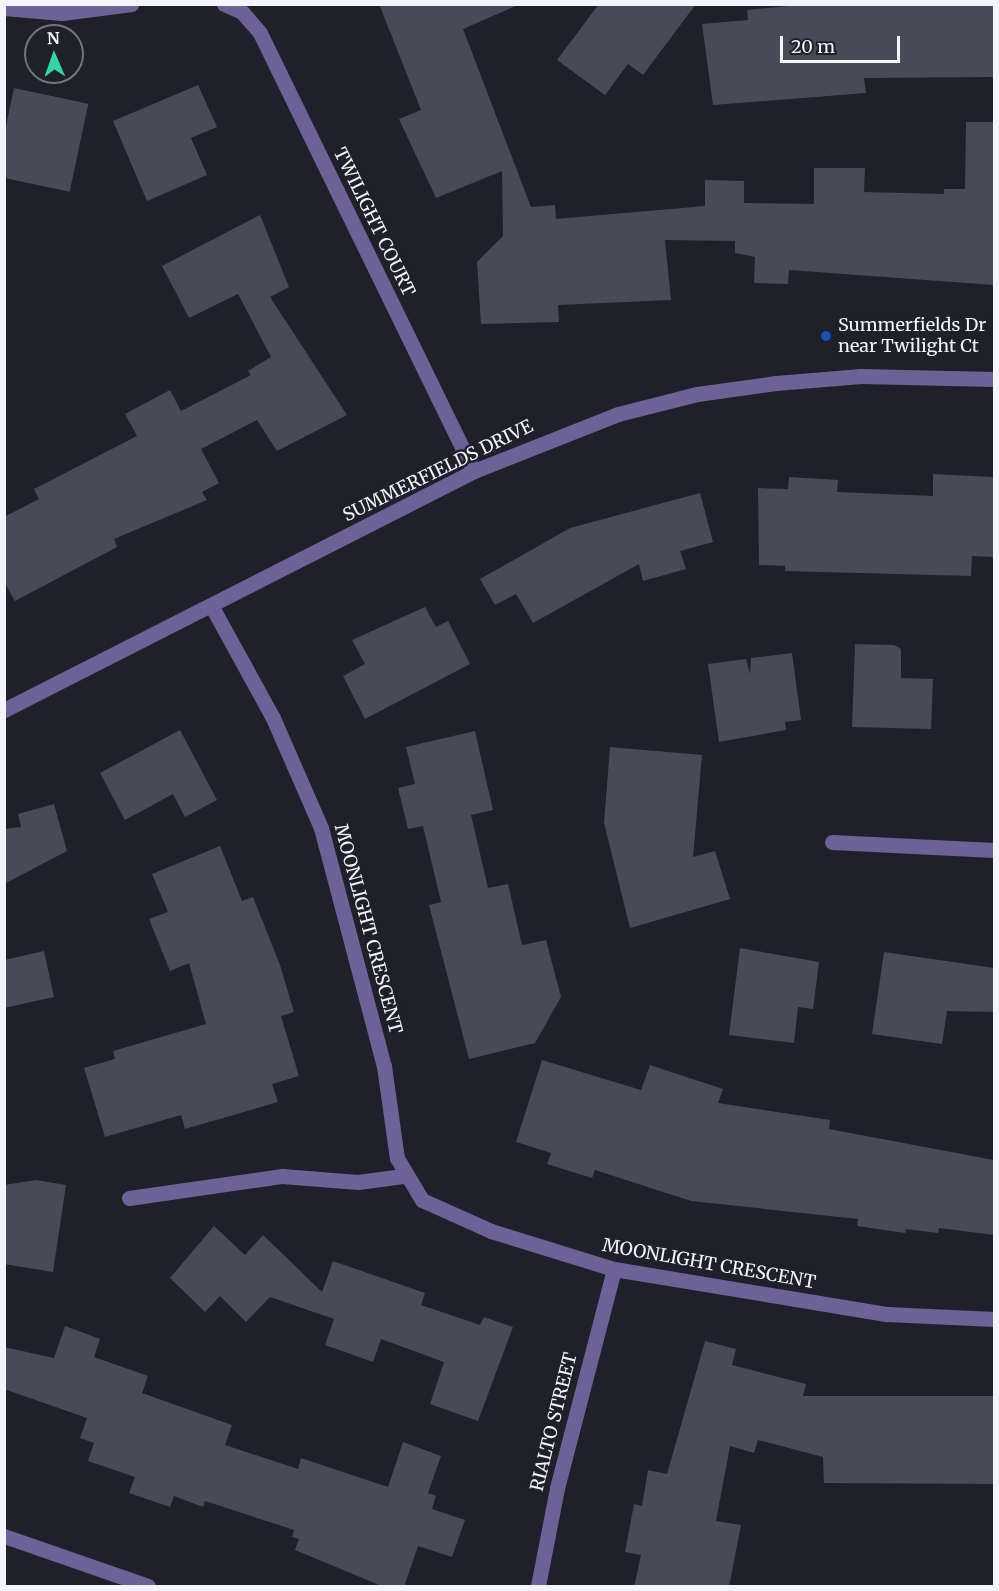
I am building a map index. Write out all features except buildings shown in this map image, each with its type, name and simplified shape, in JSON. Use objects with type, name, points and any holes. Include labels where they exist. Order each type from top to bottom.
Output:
[{"type":"street","points":[[4,8],[62,13],[131,4]]},
{"type":"street","name":"TWILIGHT COURT","points":[[224,4],[242,12],[260,33],[474,471]]},
{"type":"street","name":"SUMMERFIELDS DRIVE","points":[[4,710],[212,607],[474,471],[608,418],[697,394],[861,376],[994,379]]},
{"type":"street","name":"MOONLIGHT CRESCENT","points":[[212,607],[273,718],[321,828],[357,950],[403,1176],[423,1200],[444,1212],[614,1269],[887,1314],[994,1319]]},
{"type":"street","points":[[832,842],[994,850]]},
{"type":"street","points":[[129,1198],[282,1176],[358,1182],[403,1176]]},
{"type":"street","name":"RIALTO STREET","points":[[538,1587],[557,1488],[614,1269]]},
{"type":"street","points":[[4,1536],[148,1587]]},
{"type":"place","name":"Summerfields Dr near Twilight Ct","points":[[826,336]]}]
